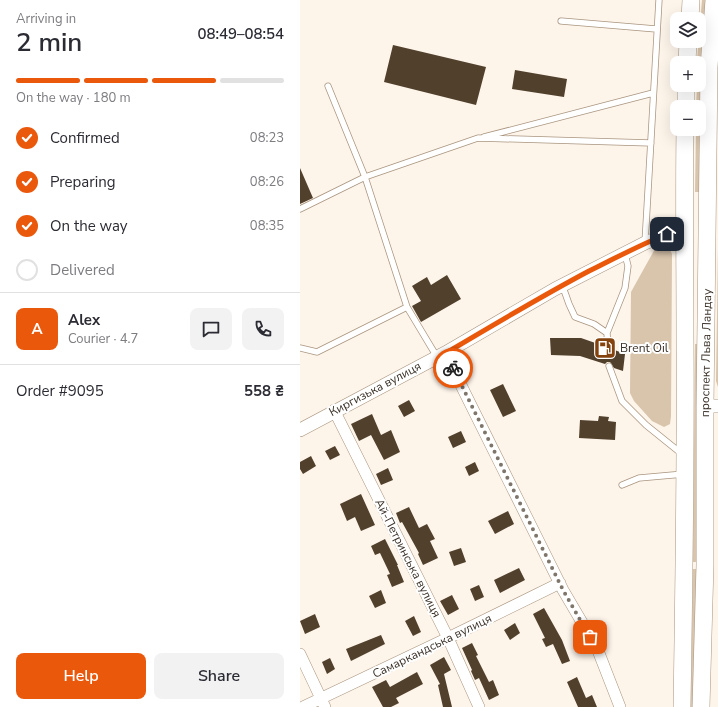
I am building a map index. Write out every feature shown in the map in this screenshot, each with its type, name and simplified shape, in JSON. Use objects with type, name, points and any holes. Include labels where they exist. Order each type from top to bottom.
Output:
[{"type":"main road","points":[[690,12],[691,0]]},
{"type":"main road","name":"проспект Льва Ландау","points":[[702,707],[705,565],[712,406],[707,335],[709,68],[714,0]]},
{"type":"main road","name":"проспект Льва Ландау","points":[[682,707],[684,554],[685,136]]},
{"type":"main road","points":[[684,228],[708,228]]},
{"type":"main road","points":[[685,335],[707,335]]},
{"type":"street","name":"Киргизька вулиця","points":[[300,430],[334,410],[441,355],[555,289],[624,252],[645,242],[684,228]]},
{"type":"street","points":[[441,355],[560,583],[597,648],[620,707]]},
{"type":"street","name":"Ай-Петринська вулиця","points":[[334,410],[448,638],[479,707]]},
{"type":"street","name":"Самаркандська вулиця","points":[[303,707],[323,703],[448,638],[560,583]]},
{"type":"street","points":[[300,654],[323,703]]},
{"type":"lane","points":[[645,242],[656,29],[659,0]]},
{"type":"lane","points":[[561,20],[656,29]]},
{"type":"lane","points":[[328,86],[365,177],[407,307],[441,355]]},
{"type":"lane","points":[[300,209],[365,177],[478,138],[653,93]]},
{"type":"lane","points":[[478,138],[651,143]]},
{"type":"lane","points":[[608,348],[607,333],[625,288],[628,266],[624,252]]},
{"type":"lane","points":[[555,289],[564,290],[575,317],[594,324],[607,333]]},
{"type":"lane","points":[[300,348],[317,352],[407,307]]},
{"type":"lane","points":[[609,366],[622,402],[646,425],[684,457]]},
{"type":"lane","points":[[622,485],[639,478],[684,474]]},
{"type":"shaded area","points":[[702,0],[708,0],[706,48],[706,12],[701,12]]},
{"type":"shaded area","points":[[698,48],[706,48],[706,56],[697,56]]},
{"type":"shaded area","points":[[697,92],[704,92],[704,100],[696,100]]},
{"type":"shaded area","points":[[696,136],[702,136],[700,192],[695,192]]},
{"type":"shaded area","points":[[661,244],[668,247],[672,254],[671,416],[670,424],[664,427],[652,421],[634,401],[630,393],[631,292],[656,247]]},
{"type":"shaded area","points":[[718,248],[718,387],[716,381]]},
{"type":"shaded area","points":[[695,344],[700,344],[698,562],[693,562]]},
{"type":"shaded area","points":[[693,569],[697,569],[696,707],[691,707]]},
{"type":"building","points":[[393,45],[486,67],[476,105],[384,82]]},
{"type":"building","points":[[515,70],[567,79],[564,97],[512,89]]},
{"type":"building","points":[[300,168],[313,198],[300,204]]},
{"type":"building","points":[[447,275],[461,299],[421,322],[412,306],[421,301],[412,286],[427,277],[431,285]]},
{"type":"building","points":[[550,338],[581,338],[604,346],[604,350],[606,352],[610,352],[612,349],[625,354],[623,371],[614,368],[610,362],[605,364],[580,356],[551,355]]},
{"type":"building","points":[[503,384],[516,411],[503,417],[490,390]]},
{"type":"building","points":[[409,400],[415,411],[404,417],[398,406]]},
{"type":"building","points":[[372,414],[381,435],[391,430],[400,452],[384,460],[371,435],[359,441],[351,424]]},
{"type":"building","points":[[599,416],[609,417],[608,421],[616,422],[615,440],[579,438],[580,420],[598,421]]},
{"type":"building","points":[[461,431],[466,442],[453,448],[448,437]]},
{"type":"building","points":[[335,446],[340,455],[330,460],[325,451]]},
{"type":"building","points":[[311,456],[316,466],[303,474],[300,469],[300,462]]},
{"type":"building","points":[[475,462],[479,471],[469,476],[465,467]]},
{"type":"building","points":[[388,468],[393,480],[381,485],[376,474]]},
{"type":"building","points":[[361,494],[375,525],[361,531],[355,517],[347,521],[340,504]]},
{"type":"building","points":[[409,507],[419,528],[427,524],[435,539],[430,541],[438,558],[423,565],[418,554],[419,553],[402,522],[400,523],[396,513]]},
{"type":"building","points":[[508,511],[514,524],[495,534],[488,521]]},
{"type":"building","points":[[385,539],[398,565],[404,582],[392,587],[387,575],[390,574],[380,553],[375,555],[371,546]]},
{"type":"building","points":[[461,548],[466,562],[454,566],[449,552]]},
{"type":"building","points":[[519,568],[525,580],[500,593],[494,580]]},
{"type":"building","points":[[479,585],[484,597],[475,601],[470,589]]},
{"type":"building","points":[[381,590],[386,603],[375,608],[369,596]]},
{"type":"building","points":[[452,595],[459,609],[448,615],[440,601]]},
{"type":"building","points":[[544,608],[562,640],[570,661],[562,664],[553,644],[546,647],[542,639],[545,638],[533,614]]},
{"type":"building","points":[[315,614],[320,627],[305,634],[300,621]]},
{"type":"building","points":[[414,616],[421,632],[413,636],[405,621]]},
{"type":"building","points":[[515,623],[520,633],[510,640],[504,630]]},
{"type":"building","points":[[381,635],[385,644],[351,661],[346,649]]},
{"type":"building","points":[[472,643],[478,655],[476,656],[489,682],[493,680],[499,695],[489,700],[479,678],[475,680],[462,648]]},
{"type":"building","points":[[444,657],[451,670],[444,674],[452,707],[443,707],[438,685],[440,684],[430,665]]},
{"type":"building","points":[[330,658],[335,669],[327,674],[322,662]]},
{"type":"building","points":[[417,672],[423,684],[396,698],[399,703],[391,707],[383,707],[372,687],[386,680],[390,687]]},
{"type":"building","points":[[577,677],[586,698],[592,695],[597,707],[578,707],[567,682]]},
{"type":"way so far","points":[[453,368],[554,569],[563,590],[590,637]]},
{"type":"place","name":"Brent Oil","points":[[605,348]]},
{"type":"route","points":[[453,368],[446,353],[555,289],[624,252],[667,234]]}]
